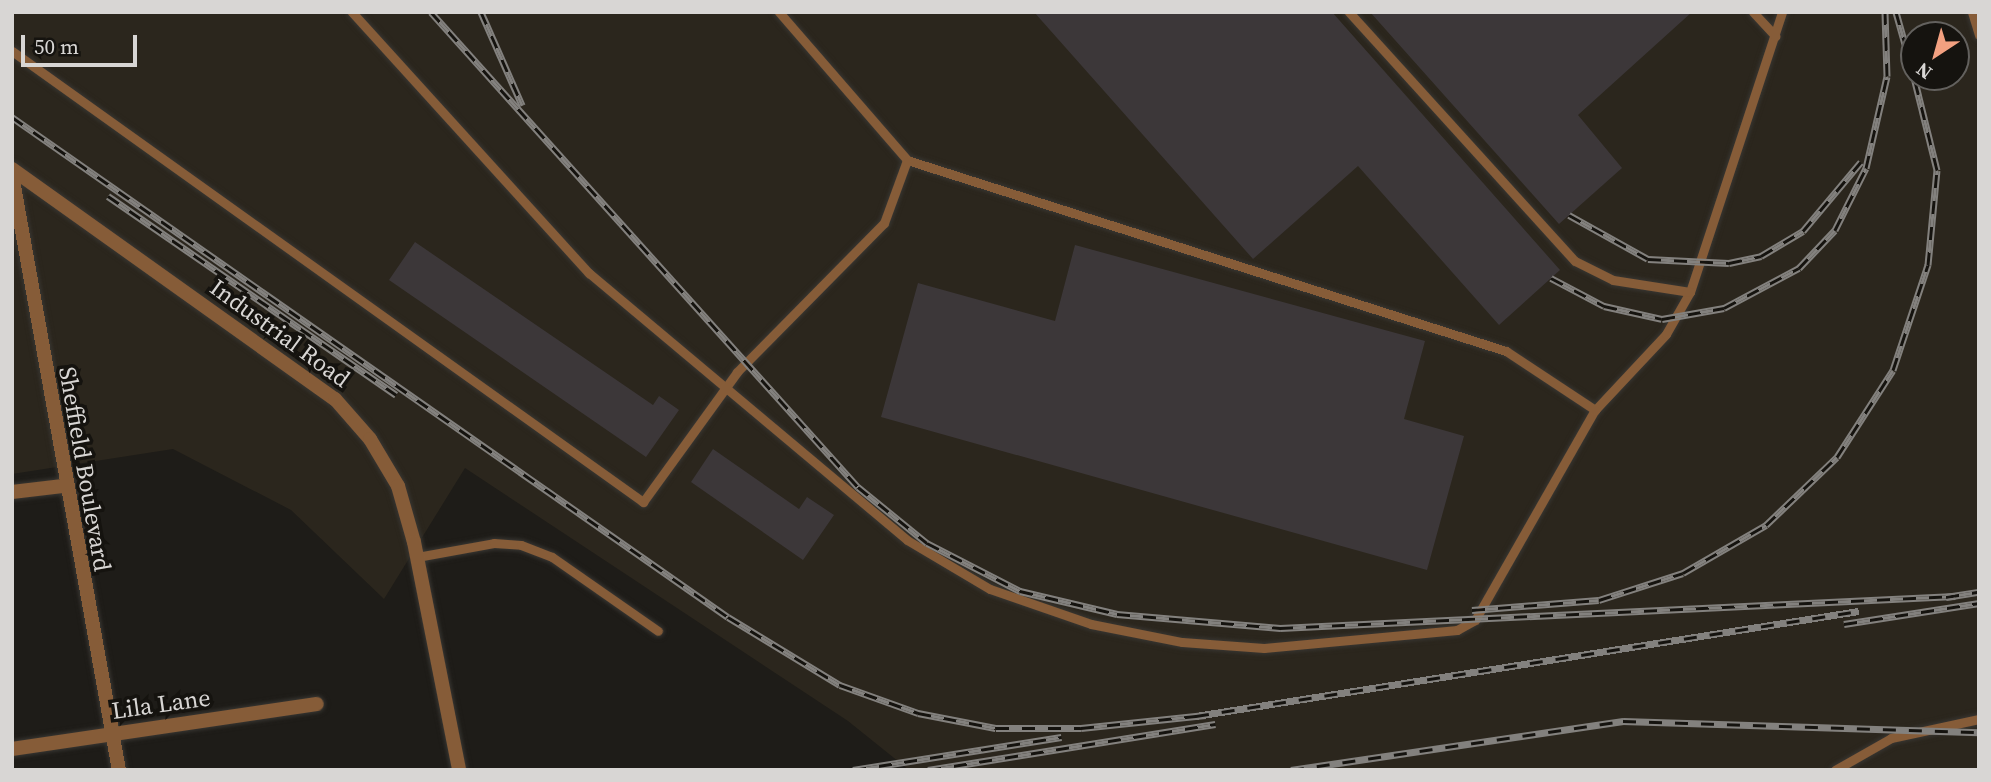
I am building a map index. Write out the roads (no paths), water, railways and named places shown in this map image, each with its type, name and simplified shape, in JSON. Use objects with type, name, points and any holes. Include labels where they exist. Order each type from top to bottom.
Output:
[{"type":"street","name":"Industrial Road","points":[[12,169],[335,399],[370,439],[398,486],[417,557],[459,770]]},
{"type":"street","name":"Sheffield Boulevard","points":[[12,175],[63,486],[119,770]]},
{"type":"street","points":[[12,492],[63,486]]},
{"type":"street","name":"Lila Lane","points":[[12,749],[317,704]]},
{"type":"lane","points":[[352,12],[589,273],[907,540],[990,590],[1091,624],[1182,642],[1264,648],[1387,639],[1469,625],[1484,609],[1595,410],[1666,334],[1690,292],[1782,12]]},
{"type":"lane","points":[[779,12],[908,160],[1506,351],[1595,410]]},
{"type":"lane","points":[[1349,12],[1575,261],[1613,280],[1690,292]]},
{"type":"lane","points":[[1753,12],[1775,36]]},
{"type":"lane","points":[[1972,12],[1979,35]]},
{"type":"lane","points":[[12,51],[643,502],[726,386],[884,223],[908,160]]},
{"type":"lane","points":[[417,557],[494,542],[521,544],[552,558],[658,631]]},
{"type":"lane","points":[[1835,770],[1891,738],[1979,719]]},
{"type":"railway","points":[[431,12],[858,487],[927,543],[1020,591],[1117,614],[1280,628],[1955,596]]},
{"type":"railway","points":[[481,12],[522,105]]},
{"type":"railway","points":[[1551,278],[1604,306],[1662,319],[1724,308],[1799,268],[1835,230],[1866,168],[1887,76],[1885,12]]},
{"type":"railway","points":[[1896,12],[1900,26]]},
{"type":"railway","points":[[1472,610],[1599,600],[1683,573],[1766,525],[1837,457],[1893,370],[1928,265],[1937,170],[1917,91]]},
{"type":"railway","points":[[12,117],[728,617],[840,685],[918,713],[996,728],[1081,728],[1205,715]]},
{"type":"railway","points":[[1569,215],[1648,259],[1729,263],[1761,256],[1803,231],[1861,162]]},
{"type":"railway","points":[[108,196],[396,395]]},
{"type":"railway","points":[[1946,597],[1979,592]]},
{"type":"railway","points":[[1844,624],[1979,603]]},
{"type":"railway","points":[[1196,716],[1859,611]]},
{"type":"railway","points":[[1291,770],[1623,721],[1979,732]]},
{"type":"railway","points":[[928,770],[1215,724]]},
{"type":"railway","points":[[853,770],[1061,737]]}]
